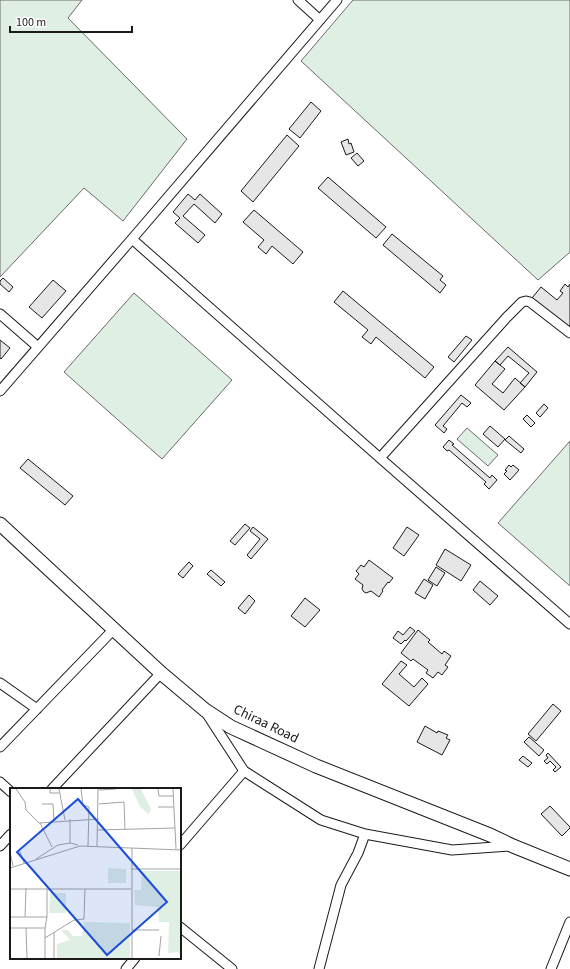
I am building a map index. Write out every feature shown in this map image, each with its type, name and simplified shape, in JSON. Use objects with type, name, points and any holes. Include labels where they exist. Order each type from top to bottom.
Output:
[{"type":"highway","name":"Chiraa Road","points":[[0,524],[161,673],[204,710],[231,727],[316,766],[490,835],[570,869]]},
{"type":"street","points":[[298,0],[320,20]]},
{"type":"street","points":[[0,391],[337,0]]},
{"type":"street","points":[[132,239],[570,624]]},
{"type":"street","points":[[380,458],[522,302],[530,302],[570,333]]},
{"type":"street","points":[[0,314],[38,347]]},
{"type":"street","points":[[0,748],[114,629]]},
{"type":"street","points":[[53,788],[161,673]]},
{"type":"street","points":[[0,683],[37,709]]},
{"type":"street","points":[[204,710],[244,771],[321,820],[365,834],[452,850],[513,846]]},
{"type":"street","points":[[181,844],[244,771]]},
{"type":"street","points":[[0,782],[10,791]]},
{"type":"street","points":[[319,969],[341,885],[358,853],[365,834]]},
{"type":"street","points":[[0,846],[10,835]]},
{"type":"street","points":[[551,969],[570,922]]},
{"type":"street","points":[[181,928],[231,969]]},
{"type":"street","points":[[126,969],[134,959]]},
{"type":"green space","points":[[0,0],[82,0],[68,18],[187,139],[123,221],[84,188],[0,277]]},
{"type":"green space","points":[[353,0],[570,0],[570,252],[538,280],[301,61]]},
{"type":"green space","points":[[134,293],[232,380],[162,459],[64,372]]},
{"type":"green space","points":[[467,428],[498,455],[488,466],[457,439]]},
{"type":"green space","points":[[570,441],[570,586],[498,523]]},
{"type":"building","points":[[311,102],[321,111],[300,138],[289,129]]},
{"type":"building","points":[[287,135],[299,146],[253,202],[241,191]]},
{"type":"building","points":[[348,139],[354,152],[346,155],[341,142]]},
{"type":"building","points":[[357,153],[364,161],[358,166],[351,158]]},
{"type":"building","points":[[328,177],[386,227],[376,238],[318,188]]},
{"type":"building","points":[[188,194],[195,200],[200,194],[222,214],[215,223],[194,204],[183,216],[205,235],[198,243],[175,223],[180,218],[173,212]]},
{"type":"building","points":[[254,210],[303,252],[293,264],[272,246],[266,254],[258,247],[264,240],[243,222]]},
{"type":"building","points":[[392,234],[443,276],[440,280],[446,285],[440,293],[383,245]]},
{"type":"building","points":[[3,278],[13,287],[9,292],[0,284],[0,281]]},
{"type":"building","points":[[53,280],[66,291],[42,318],[29,307]]},
{"type":"building","points":[[565,284],[568,287],[570,284],[570,329],[532,298],[541,287],[557,300],[563,293],[560,291]]},
{"type":"building","points":[[343,291],[434,367],[425,378],[376,337],[371,344],[362,337],[368,330],[334,302]]},
{"type":"building","points":[[466,336],[472,340],[454,362],[448,357]]},
{"type":"building","points":[[0,340],[10,348],[1,359],[0,358]]},
{"type":"building","points":[[508,347],[537,372],[525,387],[520,383],[529,373],[508,356],[500,365],[495,361]]},
{"type":"building","points":[[495,361],[505,369],[492,384],[503,393],[515,378],[525,387],[504,410],[475,385]]},
{"type":"building","points":[[461,395],[471,403],[467,407],[462,403],[443,426],[447,429],[444,433],[435,425]]},
{"type":"building","points":[[544,404],[548,408],[540,417],[536,413]]},
{"type":"building","points":[[527,415],[535,423],[531,427],[523,419]]},
{"type":"building","points":[[490,426],[505,439],[498,447],[483,434]]},
{"type":"building","points":[[509,436],[524,449],[521,453],[505,440]]},
{"type":"building","points":[[449,440],[454,444],[452,445],[490,478],[492,475],[497,480],[489,489],[484,484],[486,482],[449,450],[447,451],[443,447]]},
{"type":"building","points":[[28,459],[73,496],[65,505],[20,468]]},
{"type":"building","points":[[509,465],[511,467],[513,465],[519,470],[510,480],[504,474]]},
{"type":"building","points":[[245,524],[250,528],[235,545],[230,541]]},
{"type":"building","points":[[253,527],[268,539],[251,559],[247,555],[260,539],[250,531]]},
{"type":"building","points":[[407,527],[419,535],[404,556],[393,548]]},
{"type":"building","points":[[445,549],[471,565],[461,581],[436,565]]},
{"type":"building","points":[[369,560],[393,578],[382,590],[383,591],[379,597],[371,591],[366,593],[364,592],[362,589],[363,585],[355,579],[359,574],[356,571],[361,565],[364,567]]},
{"type":"building","points":[[189,562],[193,566],[183,578],[178,574]]},
{"type":"building","points":[[436,567],[445,573],[437,586],[428,580]]},
{"type":"building","points":[[211,570],[225,582],[221,586],[207,574]]},
{"type":"building","points":[[424,579],[433,585],[425,599],[415,593]]},
{"type":"building","points":[[480,581],[498,596],[490,605],[473,590]]},
{"type":"building","points":[[249,595],[255,601],[245,614],[238,608]]},
{"type":"building","points":[[305,598],[320,610],[305,627],[291,616]]},
{"type":"building","points":[[410,627],[415,631],[406,641],[405,640],[401,644],[393,638],[398,631],[403,635]]},
{"type":"building","points":[[418,630],[430,640],[428,642],[442,654],[444,651],[451,656],[445,665],[448,667],[442,675],[438,672],[433,678],[426,673],[428,670],[413,659],[411,661],[401,653]]},
{"type":"building","points":[[401,661],[407,665],[399,674],[414,687],[422,678],[428,684],[409,706],[382,684]]},
{"type":"building","points":[[553,704],[561,711],[536,741],[528,734]]},
{"type":"building","points":[[425,726],[437,733],[438,731],[448,735],[446,738],[450,740],[442,755],[417,742]]},
{"type":"building","points":[[529,737],[544,750],[539,756],[524,742]]},
{"type":"building","points":[[548,753],[561,767],[555,772],[553,770],[556,767],[550,761],[547,764],[544,761],[548,758],[546,755]]},
{"type":"building","points":[[523,756],[532,763],[528,767],[519,760]]},
{"type":"building","points":[[550,806],[570,827],[562,836],[541,814]]}]
